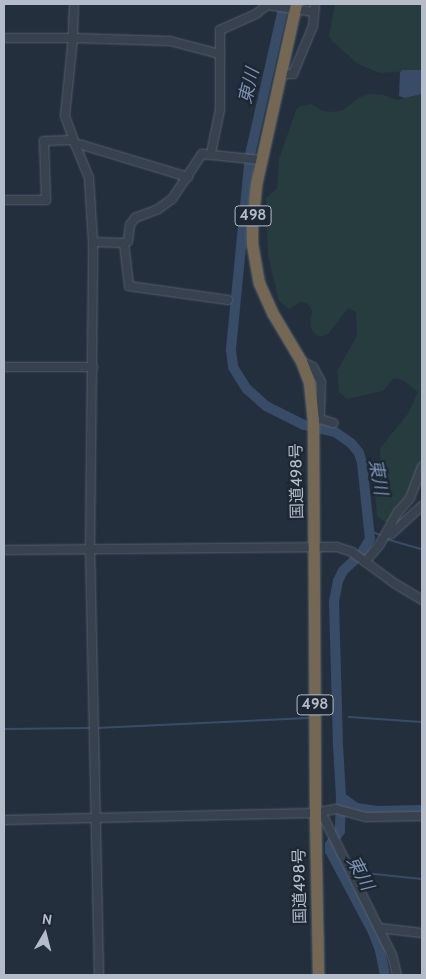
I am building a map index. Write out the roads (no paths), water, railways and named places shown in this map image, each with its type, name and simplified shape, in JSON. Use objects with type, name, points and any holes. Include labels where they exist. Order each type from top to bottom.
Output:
[{"type":"highway","name":"国道498号","points":[[293,7],[280,74],[258,160],[252,217],[255,264],[265,298],[301,361],[309,382],[316,419],[313,435],[318,812],[318,975]]},
{"type":"street","points":[[74,4],[73,38],[65,116],[89,178],[93,242],[90,549],[99,975]]},
{"type":"street","points":[[280,74],[293,74],[310,35],[315,4]]},
{"type":"street","points":[[211,153],[220,110],[219,35],[222,28],[242,21],[267,5],[293,7],[314,12]]},
{"type":"street","points":[[4,38],[73,38],[170,42],[220,54]]},
{"type":"street","points":[[4,200],[46,200],[44,141],[74,142],[188,177]]},
{"type":"street","points":[[93,242],[124,243],[128,241],[130,225],[135,218],[158,209],[172,199],[188,177],[198,157],[202,154],[211,153],[258,160]]},
{"type":"street","points":[[124,243],[129,286],[228,300]]},
{"type":"street","points":[[4,367],[92,367]]},
{"type":"street","points":[[316,419],[333,422]]},
{"type":"street","points":[[364,561],[380,544],[398,512],[414,490],[422,466]]},
{"type":"street","points":[[387,533],[391,534],[422,506]]},
{"type":"street","points":[[4,550],[337,547],[352,552],[422,600]]},
{"type":"street","points":[[4,820],[318,812],[336,809],[366,817],[422,816]]},
{"type":"street","points":[[318,812],[392,955],[396,975]]},
{"type":"street","points":[[379,928],[422,933]]},
{"type":"water","points":[[403,70],[422,70],[422,94],[405,98],[399,96],[400,72]]},
{"type":"waterway","name":"東川","points":[[284,4],[250,155],[231,350],[233,367],[247,389],[266,406],[304,425],[335,432],[351,443],[359,453],[362,463],[370,539],[361,554],[343,571],[338,581],[334,602],[341,797],[340,831],[330,845],[330,851],[373,932],[380,950],[385,975]]},
{"type":"waterway","points":[[369,530],[382,536]]},
{"type":"waterway","points":[[386,539],[422,549]]},
{"type":"waterway","points":[[320,713],[337,701]]},
{"type":"waterway","points":[[349,717],[422,722]]},
{"type":"waterway","points":[[96,728],[309,718]]},
{"type":"waterway","points":[[4,729],[91,728]]},
{"type":"waterway","points":[[341,797],[356,808],[377,811],[422,810]]},
{"type":"waterway","points":[[355,872],[422,879]]}]
